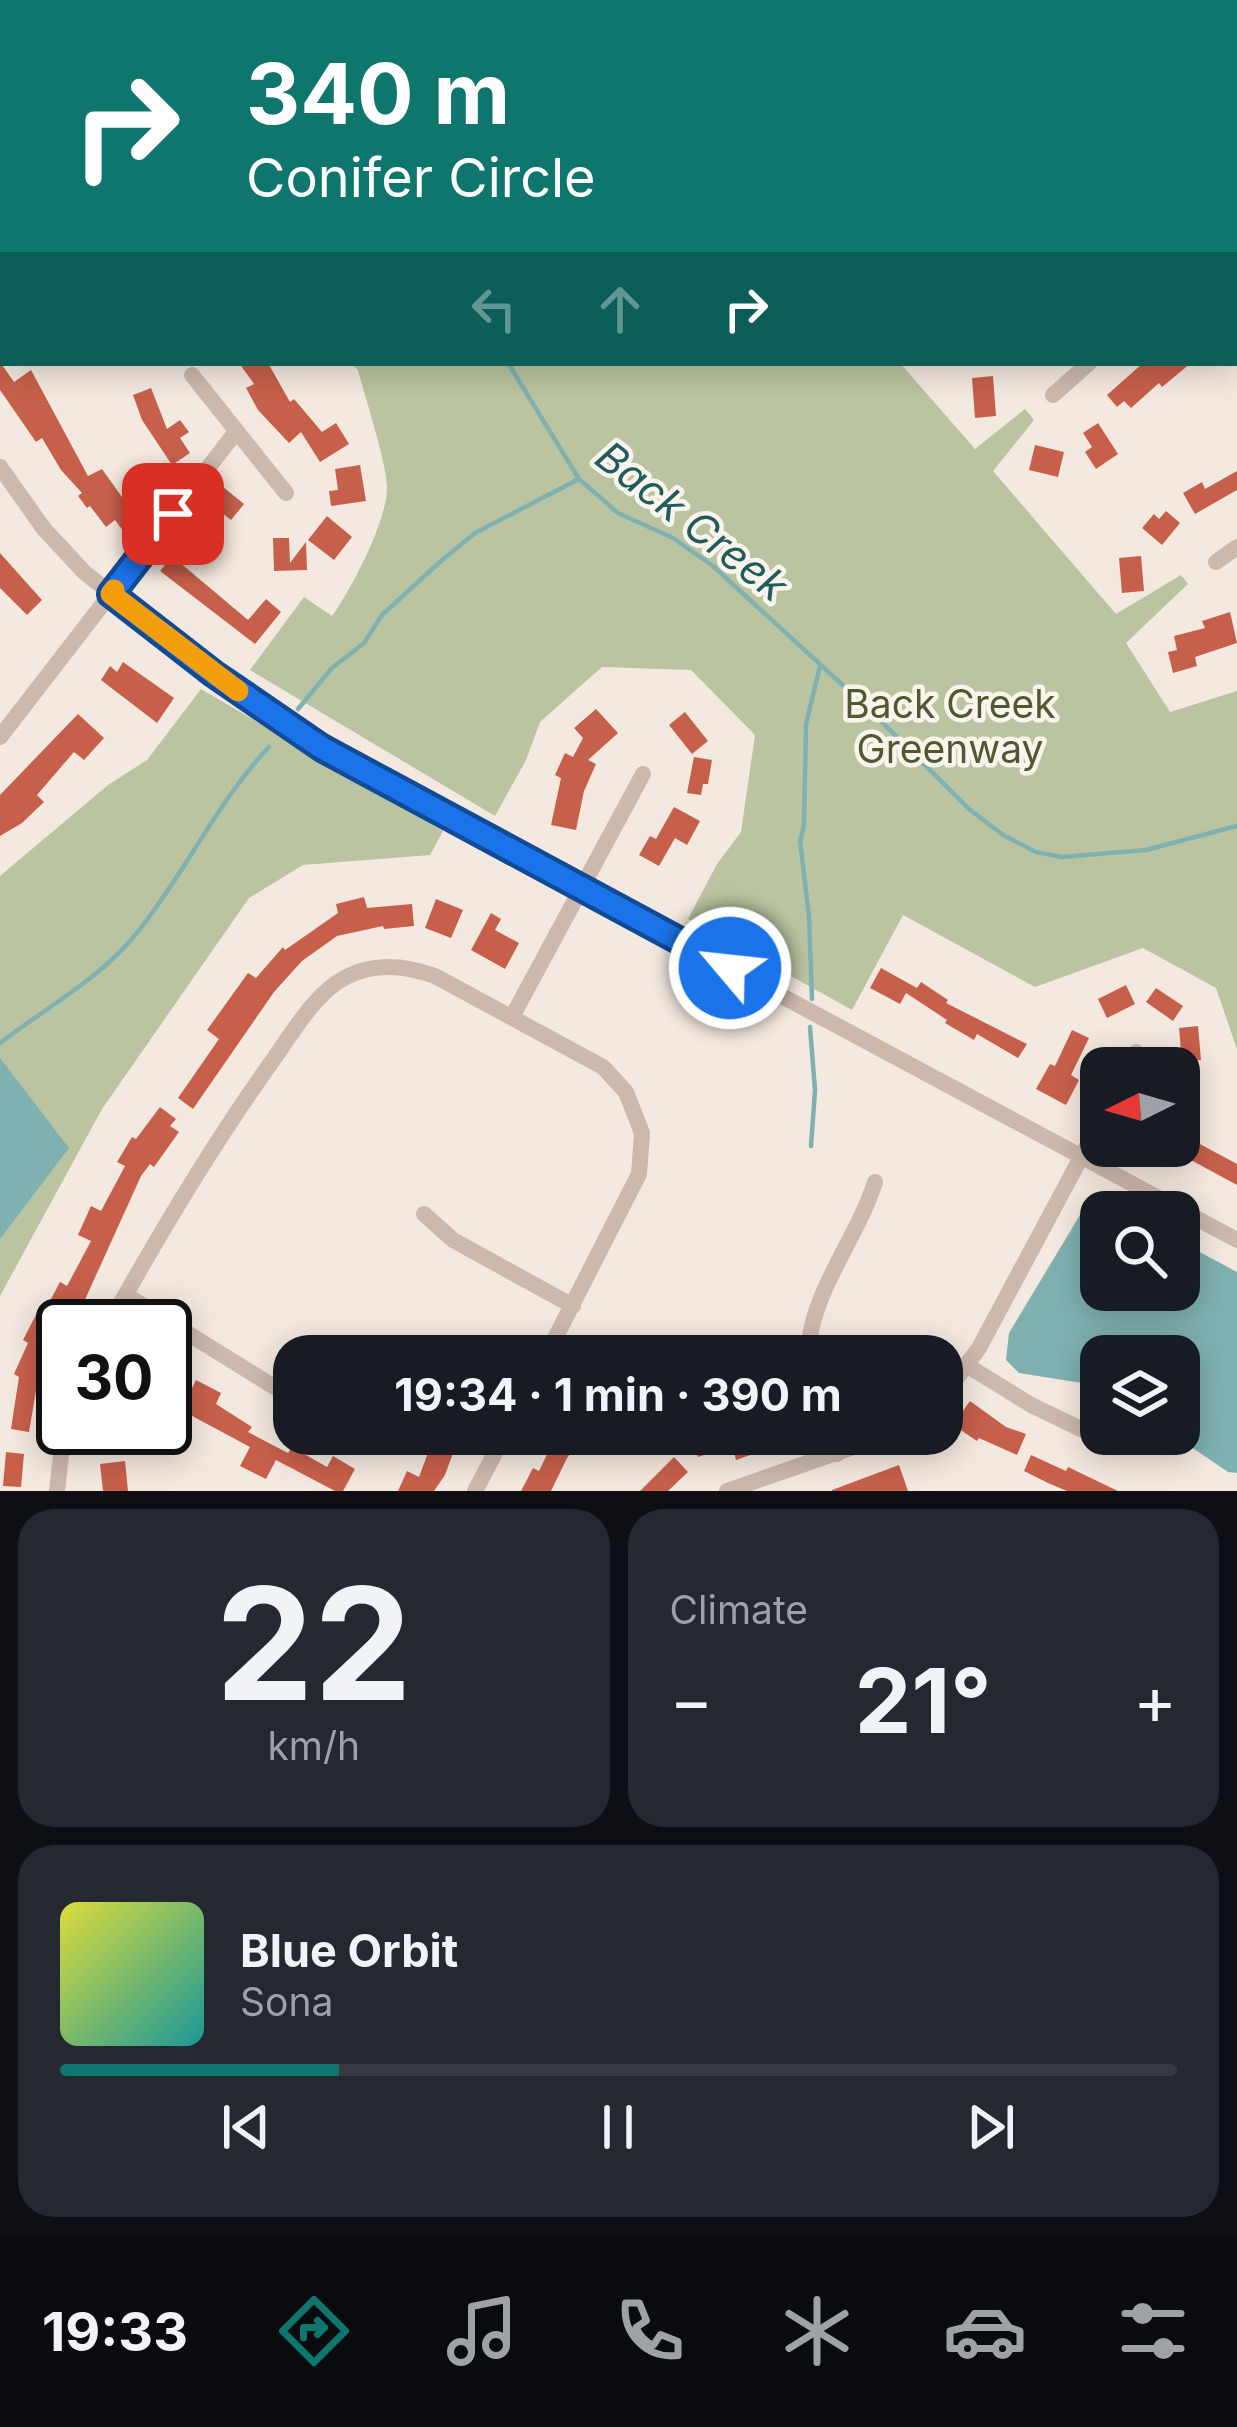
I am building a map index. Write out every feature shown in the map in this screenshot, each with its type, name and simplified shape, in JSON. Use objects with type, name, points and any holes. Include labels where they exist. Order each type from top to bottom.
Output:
[{"type":"street","points":[[1053,394],[1086,366]]},
{"type":"street","points":[[192,375],[286,493]]},
{"type":"street","points":[[0,737],[235,433]]},
{"type":"street","points":[[0,467],[64,552],[111,594],[214,674],[322,748],[1080,1155]]},
{"type":"street","points":[[1216,562],[1237,547]]},
{"type":"street","points":[[512,1017],[643,774]]},
{"type":"street","points":[[123,1299],[228,1122],[331,987],[366,969],[411,968],[435,976],[590,1059],[616,1078],[632,1103],[641,1133],[639,1174],[557,1335]]},
{"type":"street","points":[[963,1372],[1080,1160]]},
{"type":"street","points":[[1102,1167],[1237,1240]]},
{"type":"street","points":[[812,1335],[816,1312],[875,1182]]},
{"type":"street","points":[[424,1214],[453,1240],[572,1306]]},
{"type":"street","points":[[126,1294],[273,1386]]},
{"type":"street","points":[[968,1366],[1080,1428]]},
{"type":"street","points":[[57,1491],[61,1455]]},
{"type":"street","points":[[476,1491],[494,1455]]},
{"type":"street","points":[[727,1491],[834,1455]]},
{"type":"green space","name":"Back Creek Greenway","points":[[353,366],[903,366],[975,449],[1025,409],[1034,420],[993,471],[1116,614],[1181,575],[1188,584],[1126,643],[1170,712],[1237,691],[1237,1049],[1216,988],[1143,948],[1035,987],[903,915],[852,1010],[688,919],[717,864],[741,832],[755,735],[691,670],[602,667],[540,722],[526,760],[495,816],[250,670],[304,597],[332,616],[375,536],[387,488]]},
{"type":"green space","points":[[201,689],[443,831],[430,855],[303,865],[249,898],[102,1109],[0,1296],[0,876],[108,785],[147,760]]},
{"type":"water","points":[[0,1058],[69,1148],[0,1239]]},
{"type":"water","points":[[1080,1215],[1080,1311],[1200,1311],[1200,1252],[1237,1272],[1237,1473],[1200,1453],[1200,1335],[1080,1335],[1080,1383],[1019,1373],[1006,1360],[1009,1333]]},
{"type":"building","points":[[0,366],[14,382],[31,370],[88,476],[102,469],[139,521],[124,532],[115,520],[106,527],[78,496],[82,493],[42,438],[36,442],[0,390]]},
{"type":"building","points":[[241,366],[270,366],[290,402],[294,399],[322,432],[336,423],[349,444],[320,462],[301,432],[289,443],[258,410],[246,388],[254,384]]},
{"type":"building","points":[[1140,366],[1187,366],[1131,408],[1124,401],[1117,407],[1107,395]]},
{"type":"building","points":[[993,376],[996,416],[975,418],[972,378]]},
{"type":"building","points":[[151,388],[167,429],[180,420],[189,432],[180,438],[190,453],[172,465],[142,420],[133,395]]},
{"type":"building","points":[[1098,423],[1118,454],[1096,469],[1085,452],[1092,447],[1083,433]]},
{"type":"building","points":[[1035,445],[1064,452],[1058,477],[1029,470]]},
{"type":"building","points":[[360,465],[366,501],[331,506],[329,491],[338,490],[335,469]]},
{"type":"building","points":[[1237,471],[1237,490],[1195,514],[1183,493],[1202,482],[1205,489]]},
{"type":"building","points":[[223,487],[244,504],[231,520],[210,503]]},
{"type":"building","points":[[1166,511],[1180,523],[1162,545],[1142,528],[1154,514],[1159,519]]},
{"type":"building","points":[[327,516],[352,537],[334,560],[308,540]]},
{"type":"building","points":[[273,538],[289,538],[290,563],[306,542],[307,570],[274,571]]},
{"type":"building","points":[[0,553],[42,600],[27,615],[0,588]]},
{"type":"building","points":[[172,556],[248,620],[266,599],[281,612],[255,644],[160,571]]},
{"type":"building","points":[[1141,556],[1144,591],[1122,593],[1119,558]]},
{"type":"building","points":[[1230,612],[1237,643],[1195,657],[1197,666],[1173,673],[1168,652],[1177,650],[1174,636],[1205,628],[1202,621]]},
{"type":"building","points":[[123,662],[174,698],[157,723],[101,680],[110,666],[117,672]]},
{"type":"building","points":[[596,709],[618,733],[588,760],[596,764],[584,791],[576,830],[551,825],[561,778],[555,775],[565,753],[573,757],[583,738],[574,728]]},
{"type":"building","points":[[685,712],[708,741],[692,754],[669,725]]},
{"type":"building","points":[[78,714],[104,738],[84,760],[74,752],[37,795],[44,802],[0,836],[0,795]]},
{"type":"building","points":[[694,757],[712,760],[701,795],[687,793]]},
{"type":"building","points":[[674,807],[700,821],[687,845],[675,838],[659,866],[639,855],[650,836],[656,839]]},
{"type":"building","points":[[364,897],[367,908],[412,904],[414,926],[383,926],[337,936],[302,961],[274,992],[193,1109],[178,1098],[219,1039],[207,1030],[248,973],[256,978],[283,947],[285,950],[338,913],[336,904]]},
{"type":"building","points":[[436,899],[463,910],[451,938],[425,928]]},
{"type":"building","points":[[491,913],[501,919],[495,930],[519,943],[505,969],[471,950]]},
{"type":"building","points":[[881,968],[917,988],[921,982],[946,1003],[1027,1044],[1018,1058],[977,1034],[974,1040],[906,993],[900,1004],[870,988]]},
{"type":"building","points":[[1126,985],[1135,1004],[1107,1018],[1098,999]]},
{"type":"building","points":[[1156,988],[1183,1006],[1173,1021],[1146,1002]]},
{"type":"building","points":[[1198,1026],[1200,1047],[1181,1047],[1179,1028]]},
{"type":"building","points":[[1072,1030],[1089,1038],[1080,1047],[1071,1075],[1079,1080],[1066,1105],[1036,1089],[1050,1064],[1055,1066]]},
{"type":"building","points":[[160,1107],[176,1119],[170,1126],[179,1132],[154,1167],[150,1164],[141,1176],[85,1299],[51,1299],[60,1282],[67,1286],[91,1241],[78,1235],[91,1206],[101,1211],[125,1166],[117,1162],[132,1137],[136,1139]]},
{"type":"building","points":[[1200,1144],[1237,1164],[1237,1185],[1200,1165]]},
{"type":"building","points":[[36,1315],[36,1391],[29,1432],[11,1429],[19,1377],[14,1374],[28,1343],[23,1340]]},
{"type":"building","points":[[196,1380],[221,1393],[216,1404],[252,1427],[248,1432],[273,1445],[273,1455],[306,1455],[327,1467],[333,1456],[355,1469],[343,1491],[276,1460],[266,1479],[240,1466],[250,1447],[192,1416]]},
{"type":"building","points":[[970,1401],[1006,1427],[1026,1434],[1017,1455],[963,1432],[963,1411]]},
{"type":"building","points":[[6,1452],[24,1454],[21,1487],[3,1486]]},
{"type":"building","points":[[427,1455],[452,1455],[434,1491],[398,1491],[407,1471],[419,1477]]},
{"type":"building","points":[[547,1455],[569,1455],[551,1491],[521,1491],[533,1468],[539,1471]]},
{"type":"building","points":[[1031,1455],[1118,1491],[1067,1491],[1024,1471]]},
{"type":"building","points":[[674,1457],[688,1472],[668,1491],[640,1491]]},
{"type":"building","points":[[125,1461],[128,1491],[103,1491],[100,1464]]},
{"type":"building","points":[[899,1465],[908,1491],[832,1491],[832,1490]]},
{"type":"waterway","name":"Back Creek","points":[[510,366],[579,479],[618,513],[673,538],[713,566],[969,809],[1003,835],[1036,852],[1062,857],[1146,850],[1237,826]]},
{"type":"waterway","points":[[298,709],[332,668],[364,643],[382,615],[475,533],[577,480]]},
{"type":"waterway","points":[[812,999],[800,841],[806,724],[820,666]]},
{"type":"waterway","points":[[0,1043],[122,950],[269,747]]},
{"type":"waterway","points":[[810,1027],[815,1090],[811,1146]]},
{"type":"slow traffic","points":[[114,590],[111,594],[238,691]]},
{"type":"route","points":[[173,514],[111,594],[214,674],[322,748],[730,968]]}]
